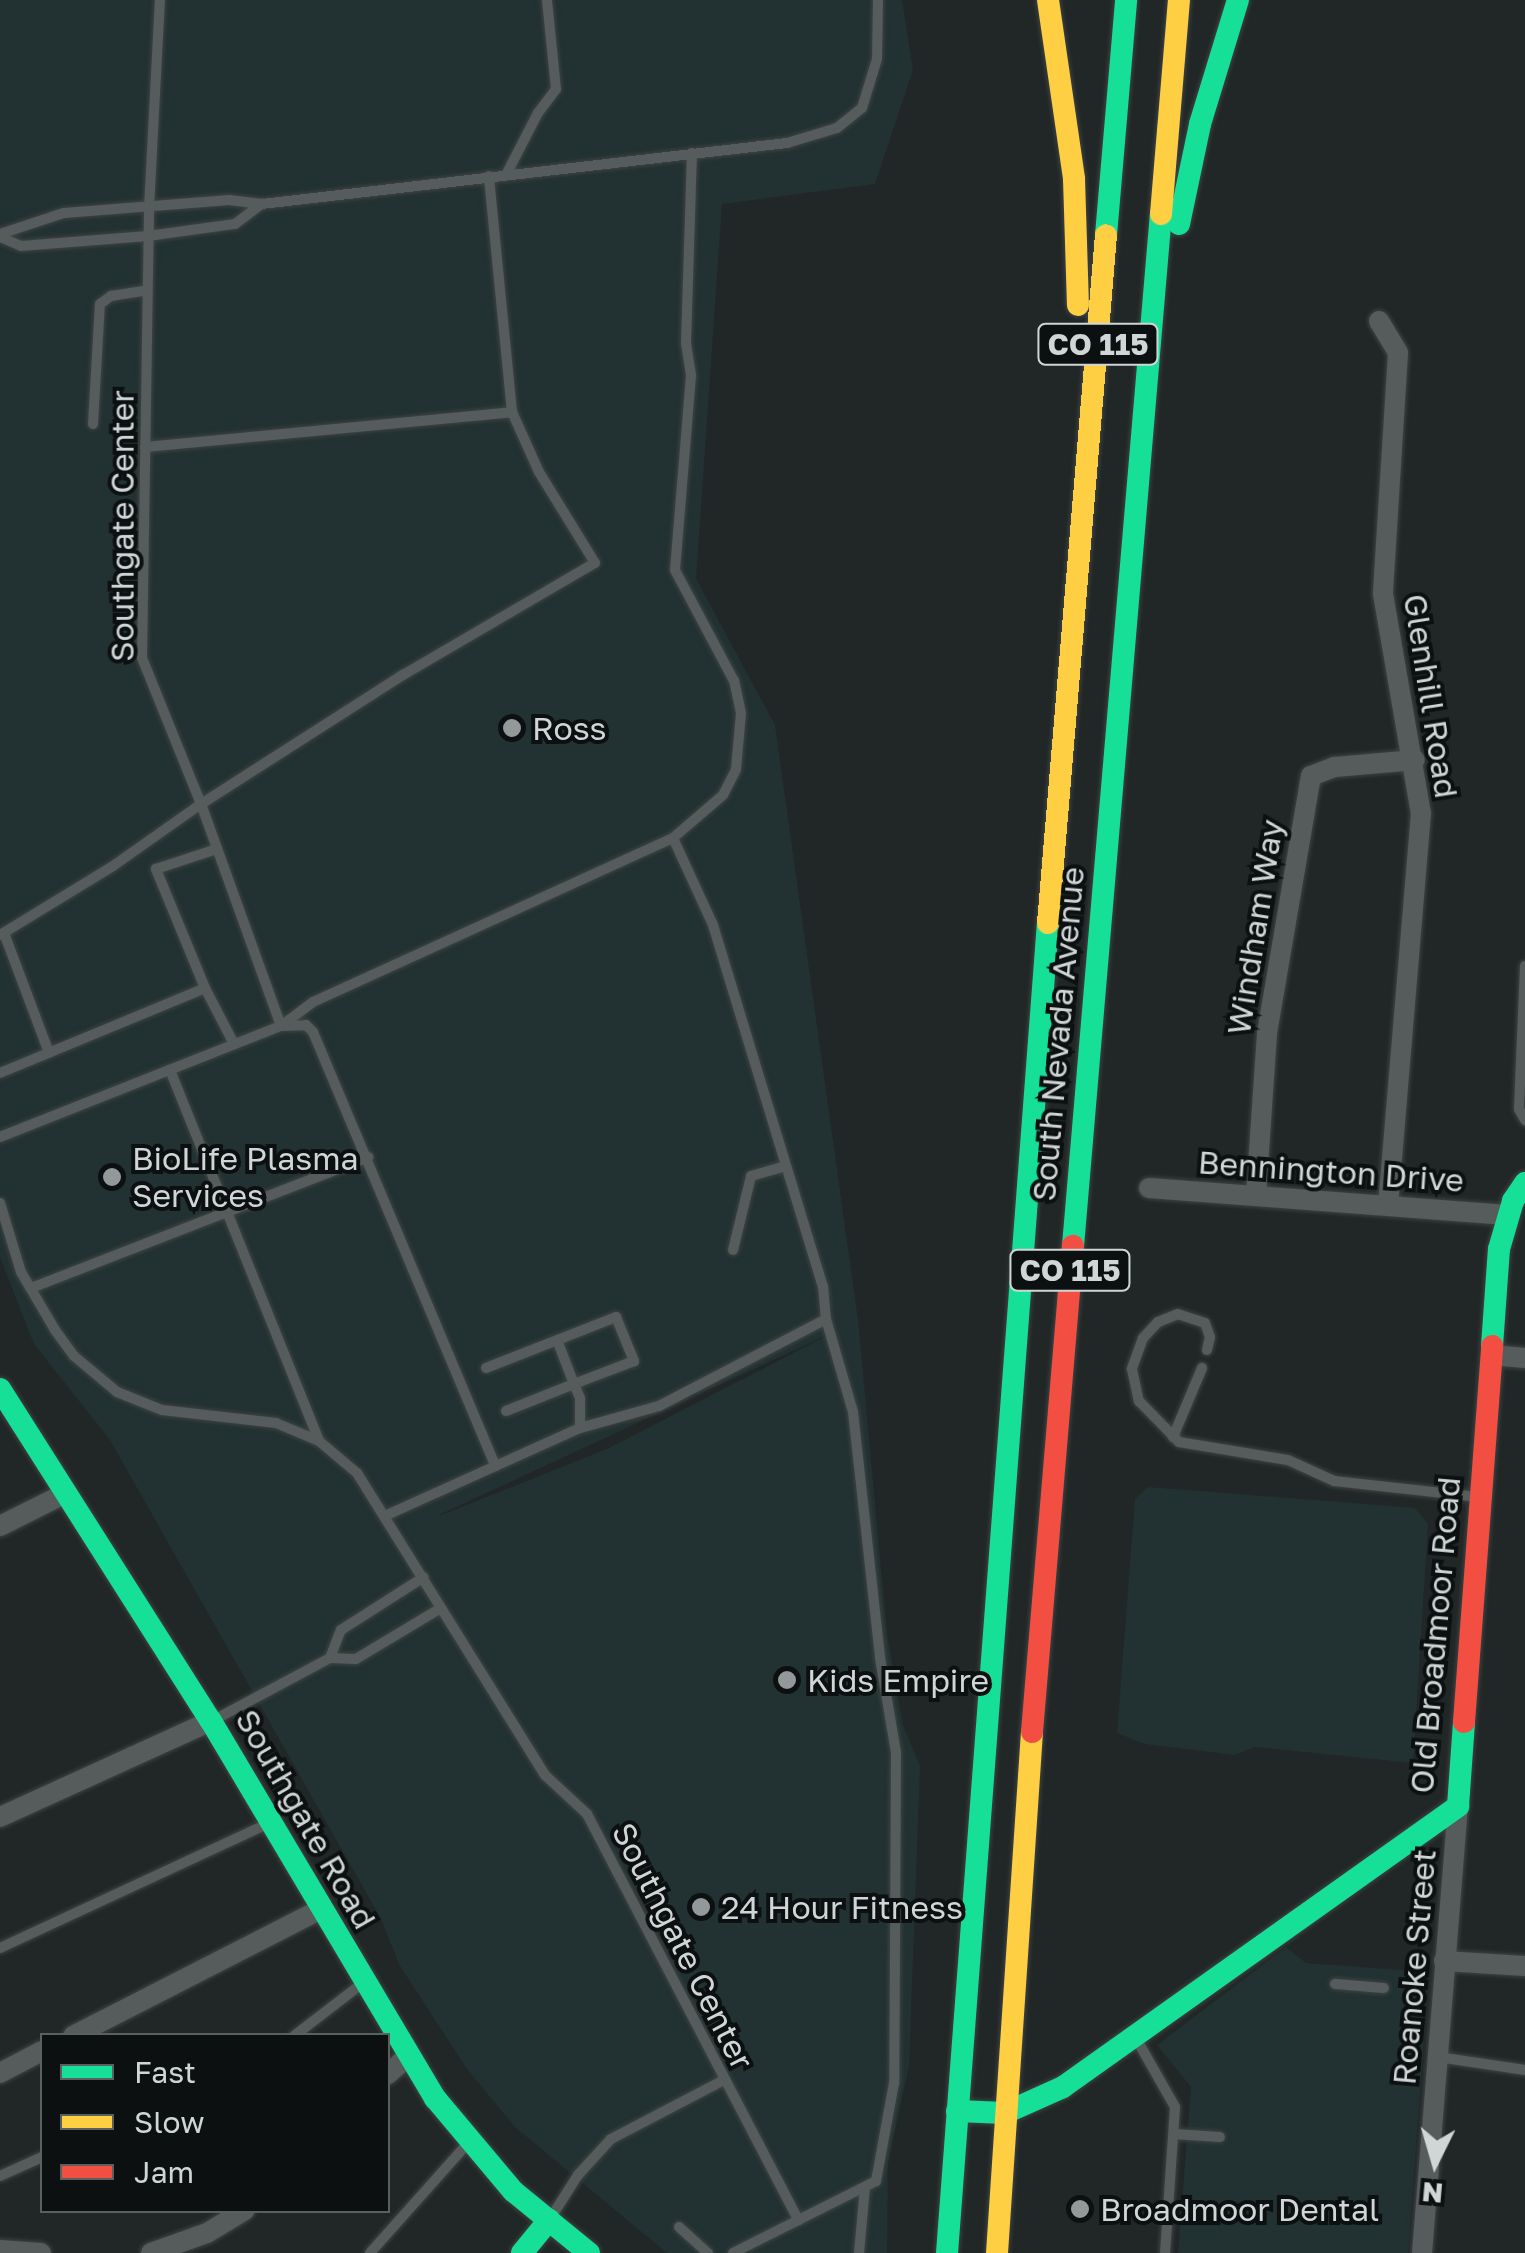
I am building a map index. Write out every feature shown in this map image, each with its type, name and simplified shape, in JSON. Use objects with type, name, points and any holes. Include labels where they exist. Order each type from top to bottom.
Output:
[{"type":"main road","points":[[1048,0],[1067,112],[1079,253],[1069,688]]},
{"type":"main road","name":"South Nevada Avenue","points":[[947,2253],[1126,0]]},
{"type":"main road","name":"South Nevada Avenue","points":[[1003,2249],[1006,2113],[1037,1672],[1179,0]]},
{"type":"main road","points":[[1144,428],[1200,124],[1238,0]]},
{"type":"main road","name":"Old Broadmoor Road","points":[[956,2111],[1006,2113],[1063,2087],[1458,1806],[1499,1249],[1507,1215],[1522,1190]]},
{"type":"main road","name":"Southgate Road","points":[[0,1390],[211,1721],[407,2056],[469,2142],[513,2191],[589,2253]]},
{"type":"main road","points":[[522,2253],[550,2220]]},
{"type":"street","name":"Glenhill Road","points":[[1379,321],[1398,353],[1383,594],[1415,760],[1421,813],[1388,1206]]},
{"type":"street","name":"Windham Way","points":[[1256,1194],[1266,1033],[1311,776],[1335,767],[1415,760]]},
{"type":"street","name":"Bennington Drive","points":[[1149,1188],[1507,1215]]},
{"type":"street","points":[[1491,1355],[1525,1358]]},
{"type":"street","points":[[0,1526],[66,1494]]},
{"type":"street","points":[[0,1816],[211,1721]]},
{"type":"street","name":"Roanoke Street","points":[[1422,2253],[1458,1806]]},
{"type":"street","points":[[80,2033],[321,1909]]},
{"type":"street","points":[[1444,1961],[1525,1966]]},
{"type":"street","points":[[0,2073],[40,2052]]},
{"type":"street","points":[[390,2072],[407,2056]]},
{"type":"street","points":[[151,2253],[182,2244],[239,2213]]},
{"type":"street","points":[[0,2250],[41,2253]]},
{"type":"lane","name":"Southgate Center","points":[[160,0],[148,236],[142,658],[201,804],[281,1026]]},
{"type":"lane","points":[[507,174],[538,113],[556,89],[547,0]]},
{"type":"lane","points":[[0,236],[64,213],[229,200],[262,204],[787,143],[837,128],[862,108],[877,59],[878,0]]},
{"type":"lane","points":[[0,1136],[281,1026],[313,1002],[674,838],[723,795],[736,769],[741,713],[734,681],[675,570],[684,502],[691,375],[686,343],[692,153]]},
{"type":"lane","points":[[49,1053],[2,934],[404,675],[595,563],[539,472],[512,412],[489,176]]},
{"type":"lane","points":[[0,236],[21,246],[148,236],[236,224],[262,204]]},
{"type":"lane","points":[[93,424],[100,304],[112,296],[147,290]]},
{"type":"lane","points":[[144,447],[512,412]]},
{"type":"lane","points":[[674,838],[712,925],[823,1286],[826,1319],[853,1412],[880,1658],[896,1753],[894,2082],[876,2181],[733,2253]]},
{"type":"lane","points":[[217,849],[156,869],[205,988],[234,1044]]},
{"type":"lane","points":[[1525,966],[1519,1110],[1525,1120]]},
{"type":"lane","points":[[0,1073],[205,988]]},
{"type":"lane","points":[[281,1026],[306,1024],[313,1032],[496,1466]]},
{"type":"lane","points":[[170,1070],[319,1441]]},
{"type":"lane","points":[[31,1288],[368,1158]]},
{"type":"lane","points":[[732,1250],[751,1176],[786,1166]]},
{"type":"lane","name":"Southgate Center","points":[[0,1203],[21,1272],[74,1356],[117,1392],[162,1410],[265,1420],[319,1441],[357,1473],[387,1515],[545,1774],[586,1814],[635,1900],[798,2220]]},
{"type":"lane","points":[[1207,1350],[1210,1336],[1205,1322],[1178,1314],[1158,1322],[1143,1338],[1132,1370],[1139,1401],[1173,1437],[1187,1446],[1288,1460],[1334,1482],[1480,1497]]},
{"type":"lane","points":[[486,1368],[616,1317],[634,1362],[506,1411]]},
{"type":"lane","points":[[387,1515],[580,1428],[659,1406],[826,1319]]},
{"type":"lane","points":[[558,1340],[580,1398],[580,1428]]},
{"type":"lane","points":[[1173,1437],[1202,1368]]},
{"type":"lane","points":[[330,1658],[341,1630],[424,1577]]},
{"type":"lane","points":[[211,1721],[330,1658],[356,1659],[441,1608]]},
{"type":"lane","points":[[0,1948],[270,1823]]},
{"type":"lane","points":[[298,2033],[364,1982]]},
{"type":"lane","points":[[1335,1984],[1384,1988]]},
{"type":"lane","points":[[1135,2038],[1170,2091],[1176,2107],[1165,2253]]},
{"type":"lane","points":[[1437,2057],[1525,2070]]},
{"type":"lane","points":[[550,2220],[578,2175],[610,2138],[724,2080]]},
{"type":"lane","points":[[1174,2134],[1220,2137]]},
{"type":"lane","points":[[370,2253],[469,2142]]},
{"type":"lane","points":[[0,2176],[40,2158]]},
{"type":"lane","points":[[859,2253],[864,2187]]},
{"type":"lane","points":[[679,2227],[708,2253]]},
{"type":"lane","points":[[764,2239],[764,2253]]},
{"type":"shaded area","points":[[0,0],[902,0],[913,70],[875,184],[722,204],[696,579],[775,725],[858,1320],[887,1633],[903,1725],[920,1766],[909,2066],[888,2163],[887,2253],[667,2253],[515,2127],[467,2069],[400,1966],[380,1917],[110,1440],[34,1344],[0,1257]],"holes":[[[838,1330],[609,1448],[439,1516]]]},
{"type":"shaded area","points":[[1148,1487],[1415,1508],[1428,1524],[1413,1763],[1254,1747],[1235,1755],[1145,1744],[1117,1733],[1135,1499]]},
{"type":"shaded area","points":[[1286,1947],[1306,1963],[1429,1972],[1408,2253],[1178,2253],[1191,2087],[1157,2045]]},
{"type":"traffic: fast","points":[[1106,235],[1126,0]]},
{"type":"traffic: fast","points":[[1179,224],[1200,124],[1238,0]]},
{"type":"traffic: fast","points":[[1073,1246],[1161,214]]},
{"type":"traffic: fast","points":[[947,2253],[1048,923]]},
{"type":"traffic: fast","points":[[1492,1346],[1499,1249],[1513,1201],[1525,1183]]},
{"type":"traffic: fast","points":[[0,1389],[211,1721],[435,2098],[513,2191],[589,2253]]},
{"type":"traffic: fast","points":[[957,2111],[1005,2113],[1063,2087],[1458,1806],[1464,1722]]},
{"type":"traffic: fast","points":[[522,2253],[549,2220]]},
{"type":"traffic: slow","points":[[1048,0],[1074,179],[1078,305]]},
{"type":"traffic: slow","points":[[1161,214],[1179,0]]},
{"type":"traffic: slow","points":[[1048,923],[1106,235]]},
{"type":"traffic: slow","points":[[997,2253],[1032,1732]]},
{"type":"traffic: jam","points":[[1032,1732],[1073,1246]]},
{"type":"traffic: jam","points":[[1464,1722],[1492,1346]]},
{"type":"place","name":"Ross","points":[[512,728]]},
{"type":"place","name":"BioLife Plasma Services","points":[[112,1177]]},
{"type":"place","name":"Kids Empire","points":[[787,1680]]},
{"type":"place","name":"24 Hour Fitness","points":[[701,1907]]},
{"type":"place","name":"Broadmoor Dental","points":[[1080,2209]]}]
